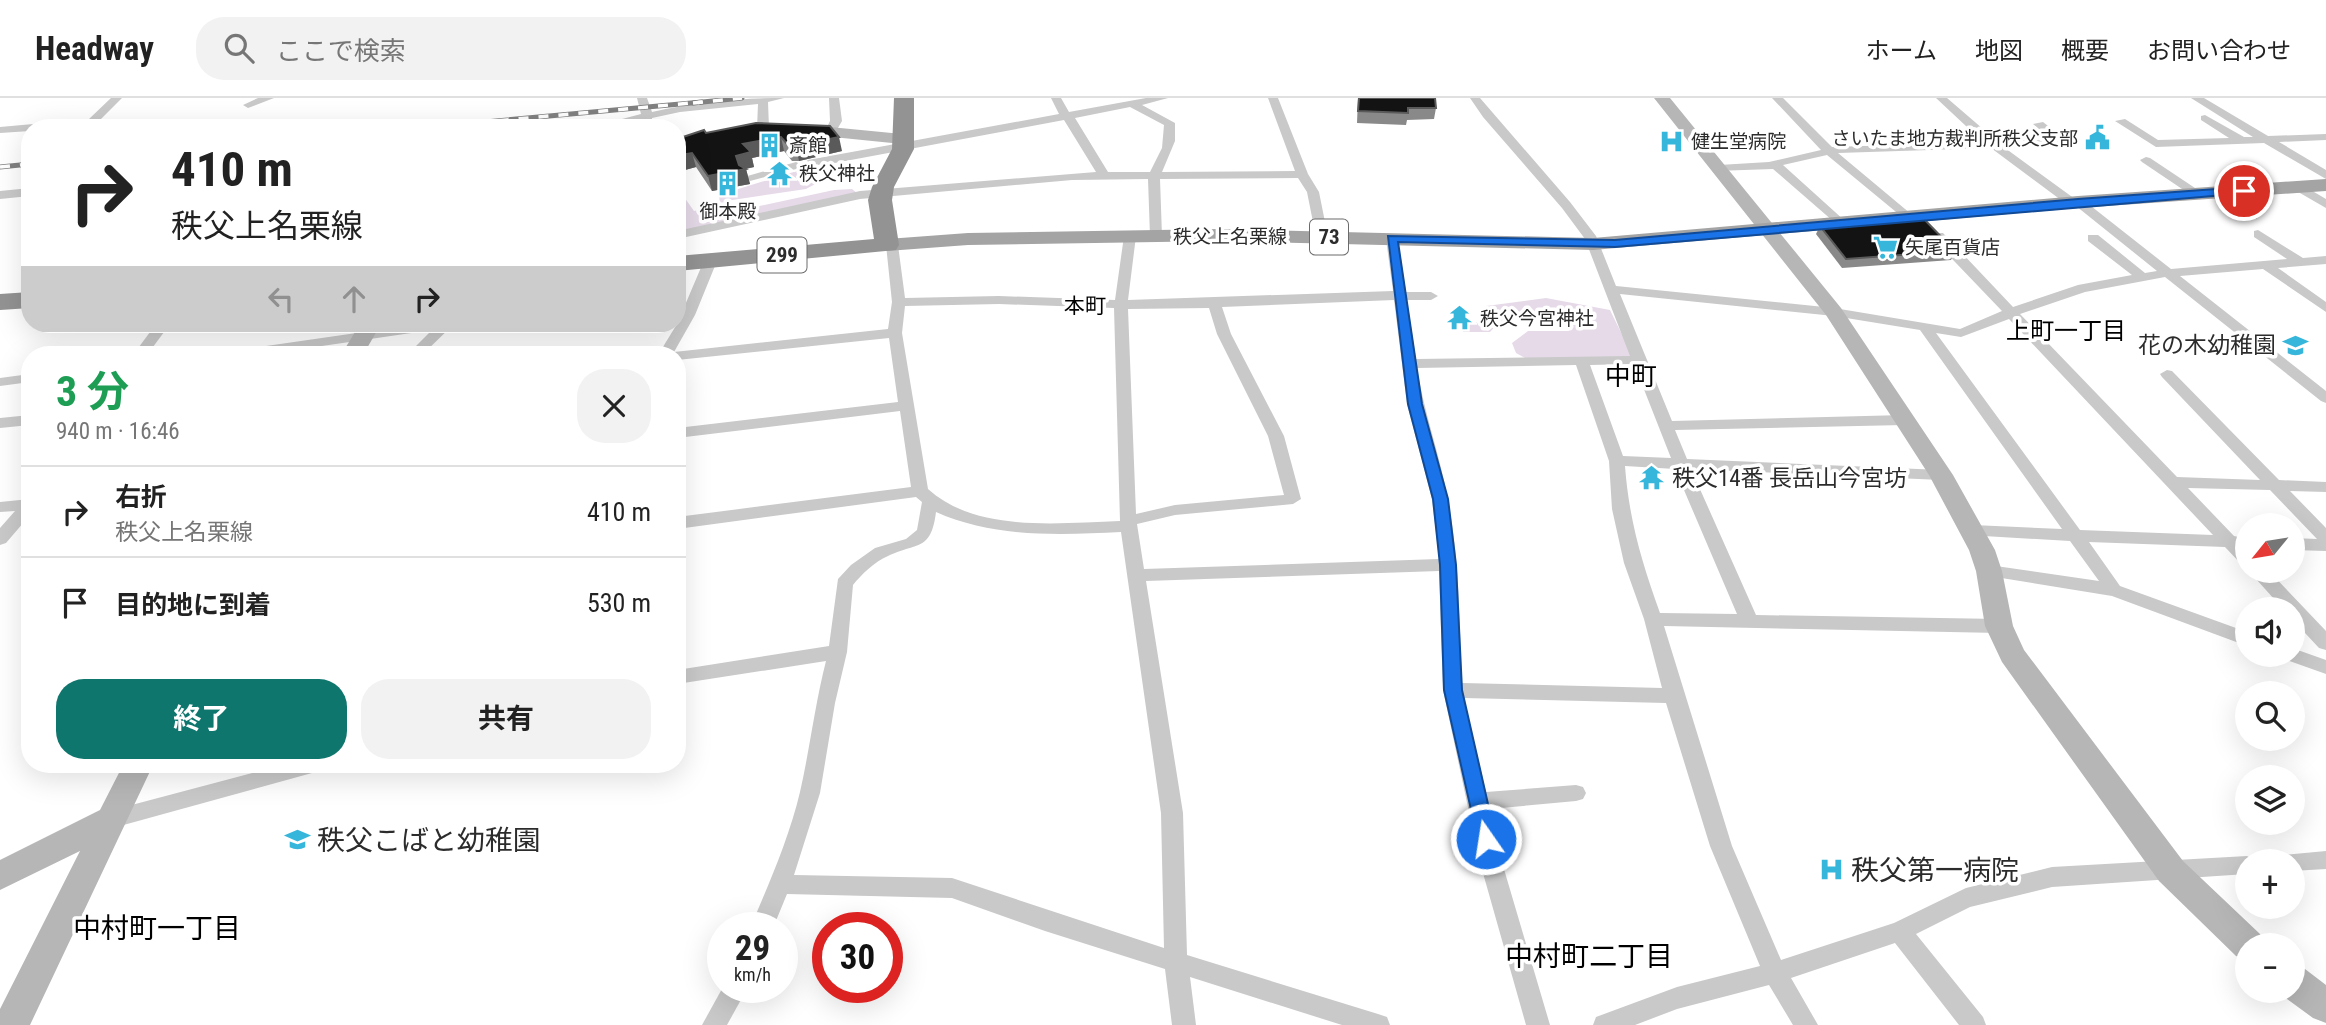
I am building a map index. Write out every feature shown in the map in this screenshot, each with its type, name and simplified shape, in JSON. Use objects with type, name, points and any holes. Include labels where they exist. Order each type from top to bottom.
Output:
[{"type":"highway","points":[[890,245],[880,206],[881,194],[902,142],[904,98]]},
{"type":"highway","name":"299","points":[[686,263],[890,245]]},
{"type":"highway","points":[[0,302],[21,301]]},
{"type":"main road","name":"秩父上名栗線","points":[[890,245],[982,239],[1130,236],[1322,237],[1593,244],[1913,216],[2326,185]]},
{"type":"street","points":[[95,119],[117,98]]},
{"type":"street","points":[[248,105],[269,98]]},
{"type":"street","points":[[644,98],[647,119]]},
{"type":"street","points":[[630,119],[779,98]]},
{"type":"street","points":[[831,131],[836,121],[834,98]]},
{"type":"street","points":[[1056,98],[1104,176]]},
{"type":"street","points":[[750,177],[902,142],[1163,98]]},
{"type":"street","points":[[1273,98],[1302,174],[1313,192],[1322,237]]},
{"type":"street","points":[[1475,98],[1566,205],[1593,244],[1681,464],[1749,620]]},
{"type":"street","points":[[1662,98],[1771,230],[1834,312],[1941,475],[1973,531],[1989,571],[1999,626],[2012,654],[2171,871],[2236,933]]},
{"type":"street","points":[[1777,98],[1828,150],[1913,216],[2002,299],[2012,314],[2173,482],[2235,538]]},
{"type":"street","points":[[1941,98],[1995,146],[2168,273],[2326,398]]},
{"type":"street","points":[[2196,98],[2326,175]]},
{"type":"street","points":[[763,100],[775,128]]},
{"type":"street","points":[[1131,104],[1169,124],[1172,134],[1167,155],[1154,177],[1156,236]]},
{"type":"street","points":[[2205,118],[2243,141]]},
{"type":"street","points":[[2121,121],[2156,144],[2326,137]]},
{"type":"street","points":[[1776,165],[1774,163],[1828,150],[2063,143],[2039,124]]},
{"type":"street","points":[[0,130],[21,128]]},
{"type":"street","points":[[741,130],[775,128],[831,131],[902,142]]},
{"type":"street","points":[[2146,160],[2253,216]]},
{"type":"street","points":[[1719,169],[1776,165],[1841,224]]},
{"type":"street","points":[[686,233],[851,197],[881,194],[1052,178],[1302,174]]},
{"type":"street","points":[[2297,186],[2326,204]]},
{"type":"street","points":[[1,196],[21,193]]},
{"type":"street","points":[[2258,234],[2300,262]]},
{"type":"street","points":[[1130,236],[1121,303],[1121,371],[1129,523],[1172,813],[1175,961],[1184,1025]]},
{"type":"street","points":[[2093,238],[2143,278]]},
{"type":"street","points":[[1392,239],[1408,364],[1420,432],[1440,499],[1448,565],[1453,690],[1499,891],[1538,1025]]},
{"type":"street","points":[[768,912],[810,793],[825,703],[838,652],[844,583],[857,569],[881,552],[912,543],[925,532],[925,497],[895,333],[899,302],[890,245]]},
{"type":"street","points":[[1609,289],[1834,312],[1961,334],[2045,299],[2083,288],[2168,273],[2326,260]]},
{"type":"street","points":[[686,318],[710,261]]},
{"type":"street","points":[[2267,266],[2326,308]]},
{"type":"street","points":[[899,302],[952,299],[1214,303],[1432,296]]},
{"type":"street","points":[[686,522],[925,497],[958,516],[1036,529],[1129,523],[1175,510],[1293,499],[1276,436],[1224,334],[1214,303]]},
{"type":"street","points":[[1926,329],[1992,417],[2114,590]]},
{"type":"street","points":[[305,346],[396,333]]},
{"type":"street","points":[[424,346],[437,333]]},
{"type":"street","points":[[686,355],[895,333]]},
{"type":"street","points":[[1408,364],[1639,360]]},
{"type":"street","points":[[1582,362],[1617,461],[1620,509],[1633,563],[1653,619],[1721,846],[1775,973],[1806,1025]]},
{"type":"street","points":[[2167,374],[2326,538]]},
{"type":"street","points":[[0,382],[21,379]]},
{"type":"street","points":[[686,432],[907,406]]},
{"type":"street","points":[[1666,426],[1904,420]]},
{"type":"street","points":[[0,423],[21,421]]},
{"type":"street","points":[[1617,461],[1941,475]]},
{"type":"street","points":[[2173,482],[2326,488]]},
{"type":"street","points":[[0,507],[21,504]]},
{"type":"street","points":[[0,539],[21,514]]},
{"type":"street","points":[[1973,531],[2235,542]]},
{"type":"street","points":[[2305,544],[2326,545]]},
{"type":"street","points":[[1138,575],[1448,565]]},
{"type":"street","points":[[1989,571],[2114,590],[2235,635]]},
{"type":"street","points":[[2269,583],[2326,643]]},
{"type":"street","points":[[1653,619],[1999,626]]},
{"type":"street","points":[[686,676],[838,652]]},
{"type":"street","points":[[2305,659],[2326,667]]},
{"type":"street","points":[[1453,690],[1674,696]]},
{"type":"street","points":[[10,1025],[134,773]]},
{"type":"street","points":[[0,876],[109,820],[282,773]]},
{"type":"street","points":[[1477,800],[1576,793]]},
{"type":"street","points":[[2305,861],[2326,860]]},
{"type":"street","points":[[1605,1025],[1676,998],[1775,973],[1900,930],[1966,898],[2052,877],[2235,866]]},
{"type":"street","points":[[780,884],[952,888],[1378,1025]]},
{"type":"street","points":[[1900,930],[1974,1025]]},
{"type":"street","points":[[2305,991],[2326,1007]]},
{"type":"street","points":[[714,1025],[727,1003]]},
{"type":"shaded area","points":[[800,170],[808,170],[819,182],[806,189],[726,201],[727,213],[834,190],[852,189],[857,193],[686,231],[686,200],[694,211],[720,205],[719,195]]},
{"type":"shaded area","points":[[1546,298],[1610,310],[1633,357],[1525,358],[1516,353],[1512,343],[1528,331],[1568,331],[1574,327],[1560,320],[1507,320],[1500,321],[1490,332],[1463,332],[1461,323],[1480,322],[1486,318],[1486,306]]},
{"type":"building","points":[[1359,98],[1435,98],[1436,108],[1408,108],[1408,113],[1358,111]]},
{"type":"building","points":[[756,123],[830,126],[839,137],[796,146],[789,146],[781,137],[743,144],[751,152],[736,156],[739,165],[746,169],[708,176],[692,153],[686,154],[686,136],[704,130],[706,133]]},
{"type":"building","name":"矢尾百貨店","points":[[1921,216],[1955,251],[1846,259],[1820,226]]},
{"type":"railway","points":[[693,103],[742,98]]},
{"type":"railway","points":[[517,119],[702,102]]},
{"type":"railway","points":[[0,167],[21,165]]},
{"type":"place","name":"さいたま地方裁判所秩父支部","points":[[2098,138]]},
{"type":"place","name":"健生堂病院","points":[[1671,141]]},
{"type":"place","name":"斎館","points":[[769,145]]},
{"type":"place","name":"秩父神社","points":[[779,173]]},
{"type":"place","name":"御本殿","points":[[728,183]]},
{"type":"place","name":"矢尾百貨店","points":[[1885,247]]},
{"type":"place","name":"秩父今宮神社","points":[[1460,318]]},
{"type":"place","name":"花の木幼稚園","points":[[2296,345]]},
{"type":"place","name":"秩父14番 長岳山今宮坊","points":[[1652,478]]},
{"type":"place","name":"秩父こばと幼稚園","points":[[297,840]]},
{"type":"place","name":"秩父第一病院","points":[[1831,870]]},
{"type":"district","name":"本町","points":[[1085,306]]},
{"type":"district","name":"上町一丁目","points":[[2066,331]]},
{"type":"district","name":"中町","points":[[1631,376]]},
{"type":"district","name":"中村町一丁目","points":[[157,928]]},
{"type":"district","name":"中村町二丁目","points":[[1589,956]]},
{"type":"route","points":[[1486,839],[1453,690],[1448,565],[1440,499],[1420,432],[1398,295],[1392,239],[1563,244],[1658,241],[2078,202],[2244,191]]}]
